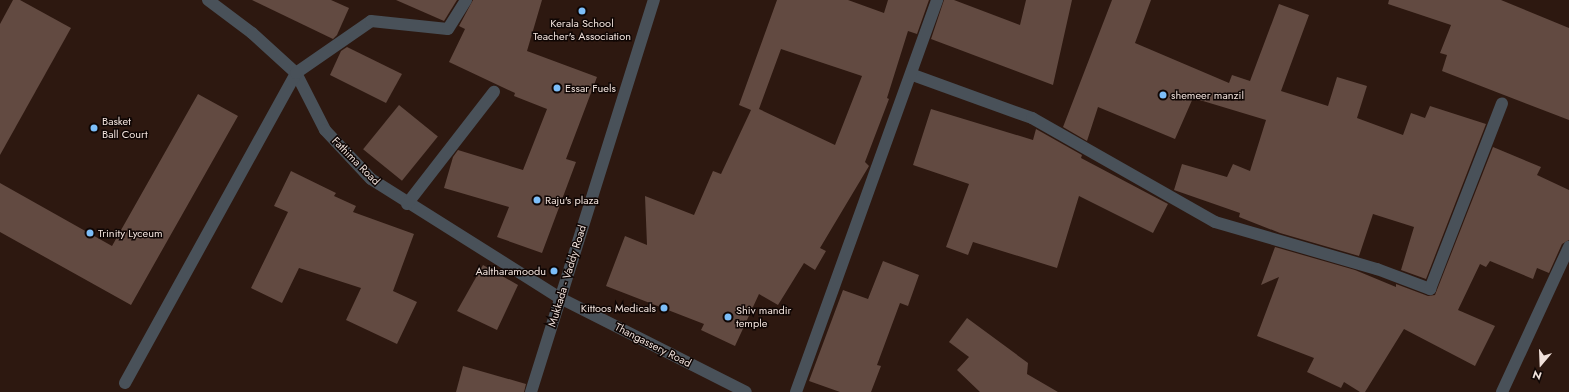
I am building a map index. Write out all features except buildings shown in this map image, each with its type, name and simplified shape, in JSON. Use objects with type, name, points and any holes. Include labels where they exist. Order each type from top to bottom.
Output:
[{"type":"street","name":"Fathima Road","points":[[208,0],[252,32],[296,73],[325,130],[371,179],[407,204],[560,298]]},
{"type":"street","points":[[125,383],[296,73],[371,21],[448,29],[466,0]]},
{"type":"street","name":"Mukkada - Vaddy Road","points":[[531,392],[654,0]]},
{"type":"street","points":[[796,392],[913,75],[937,0]]},
{"type":"street","points":[[913,75],[1032,118],[1215,222],[1377,269],[1430,289],[1502,103]]},
{"type":"street","points":[[407,204],[494,92]]},
{"type":"street","points":[[1502,392],[1569,247]]},
{"type":"street","name":"Thangassery Road","points":[[560,298],[746,392]]},
{"type":"place","name":"Kerala School Teacher's Association","points":[[582,11]]},
{"type":"place","name":"Essar Fuels","points":[[557,88]]},
{"type":"place","name":"shemeer manzil","points":[[1163,95]]},
{"type":"place","name":"Basket Ball Court","points":[[94,128]]},
{"type":"place","name":"Raju's plaza","points":[[537,200]]},
{"type":"place","name":"Trinity Lyceum","points":[[90,233]]},
{"type":"place","name":"Aaltharamoodu","points":[[554,271]]},
{"type":"place","name":"Kittoos Medicals","points":[[664,308]]},
{"type":"place","name":"Shiv mandir temple","points":[[728,317]]}]
